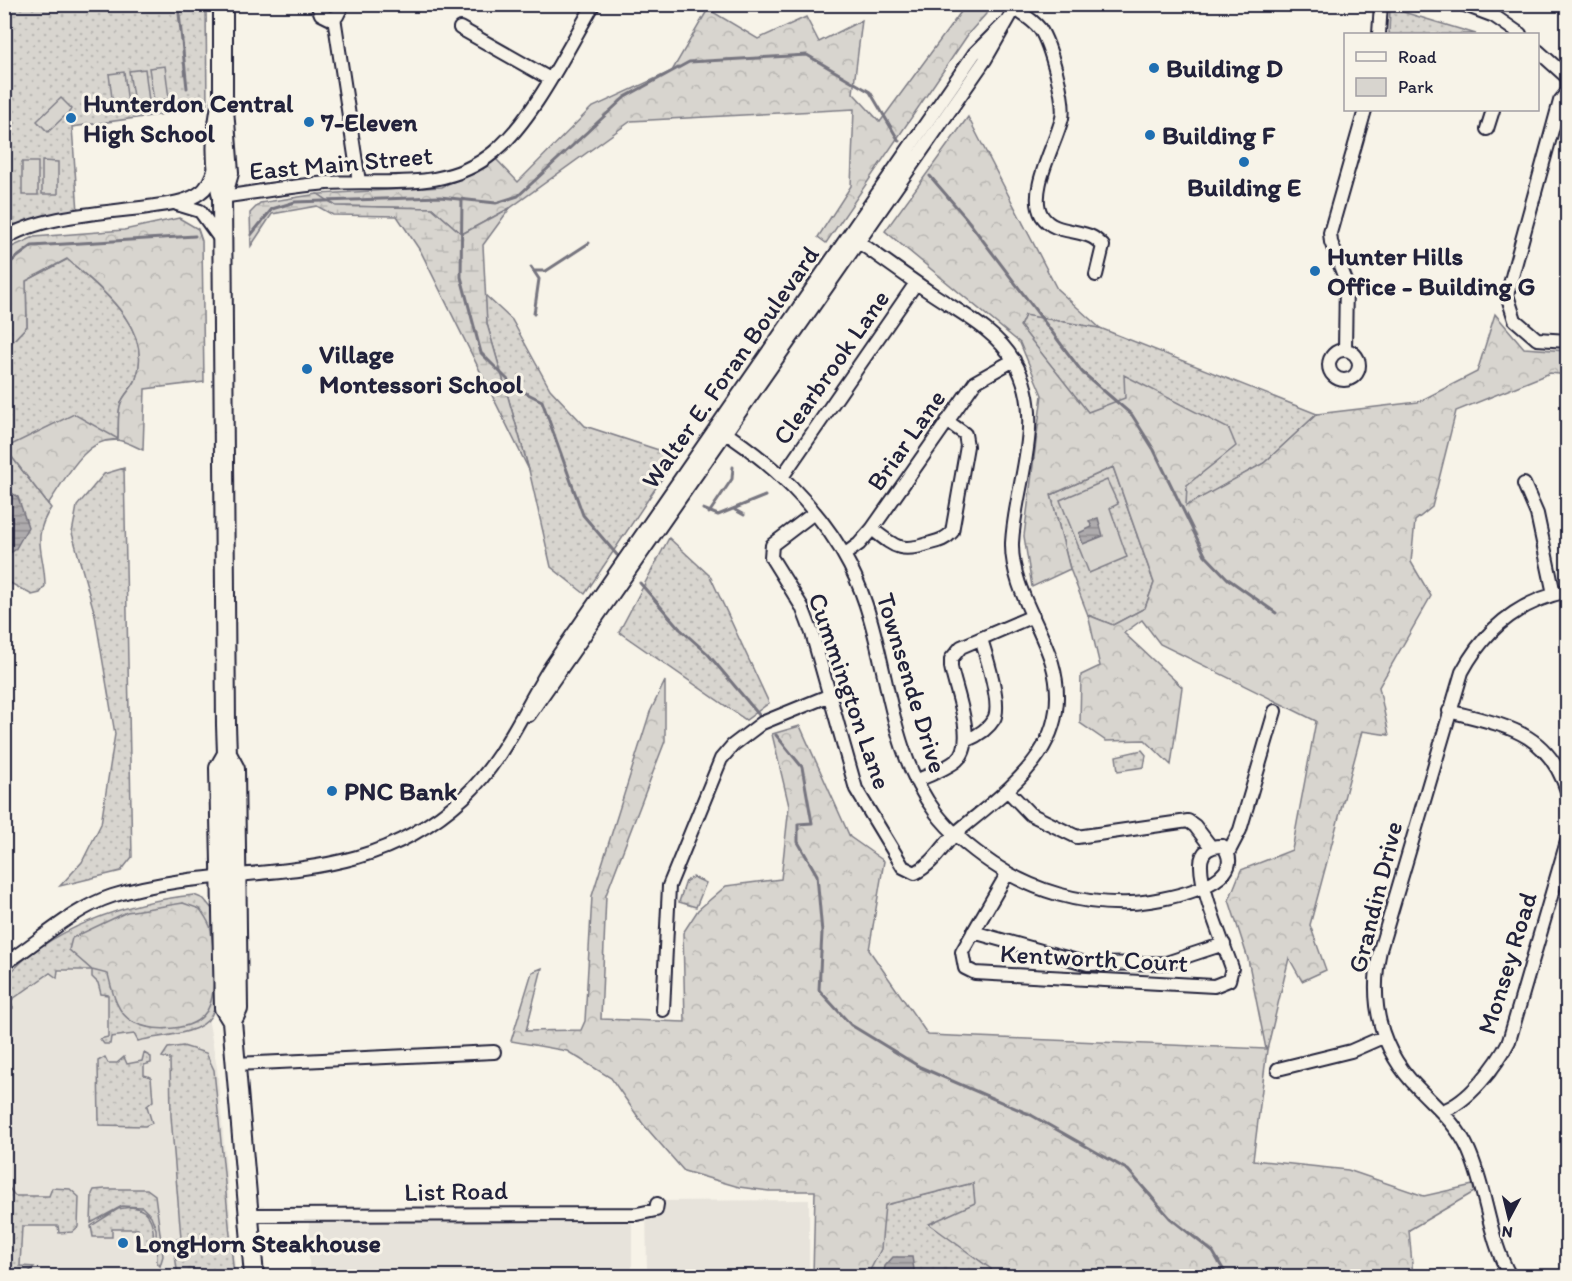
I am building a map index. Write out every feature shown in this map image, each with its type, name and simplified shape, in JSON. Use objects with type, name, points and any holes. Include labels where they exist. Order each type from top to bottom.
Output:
[{"type":"highway","points":[[222,197],[229,173],[223,96],[223,4]]},
{"type":"highway","points":[[223,96],[216,124],[215,169],[222,197],[223,242],[227,754],[219,768],[228,877],[224,1008],[232,1021],[254,1276]]},
{"type":"street","points":[[317,4],[321,14],[334,17],[340,13],[343,4]]},
{"type":"street","name":"East Main Street","points":[[222,197],[298,186],[428,181],[459,173],[473,166],[508,138],[550,79],[594,4]]},
{"type":"street","points":[[1379,33],[1381,4]]},
{"type":"street","points":[[1462,4],[1483,8],[1519,33]]},
{"type":"street","points":[[1016,7],[1040,30],[1062,106],[1061,121],[1038,190],[1038,203],[1042,216],[1055,227],[1092,237],[1103,246],[1096,275]]},
{"type":"street","name":"Walter E. Foran Boulevard","points":[[4,964],[83,909],[109,897],[155,886],[323,867],[364,856],[401,842],[429,825],[463,798],[495,763],[546,693],[720,430],[854,238],[974,54],[1005,23],[1016,7]]},
{"type":"street","points":[[334,17],[359,182]]},
{"type":"street","points":[[460,28],[550,79]]},
{"type":"street","points":[[1539,52],[1568,78]]},
{"type":"street","points":[[1568,91],[1560,101],[1507,295],[1515,320],[1537,339],[1568,341]]},
{"type":"street","points":[[1345,350],[1346,281],[1331,242],[1330,233],[1365,111]]},
{"type":"street","points":[[1487,129],[1493,111]]},
{"type":"street","points":[[170,204],[202,192],[215,169]]},
{"type":"street","points":[[7,238],[66,219],[170,204],[185,205],[200,211],[223,242]]},
{"type":"street","points":[[854,238],[993,336],[1014,360],[1027,394],[1030,424],[1013,553],[1016,572],[1055,675],[1056,716],[1050,736],[1040,755],[1007,790],[954,835]]},
{"type":"street","name":"Clearbrook Lane","points":[[782,477],[916,283]]},
{"type":"street","name":"Briar Lane","points":[[844,555],[859,544],[872,529],[975,382],[1014,360]]},
{"type":"street","points":[[872,529],[891,544],[905,550],[943,539],[952,532],[967,446],[965,434],[947,421]]},
{"type":"street","name":"Townsende Drive","points":[[720,430],[782,477],[814,513],[844,555],[873,624],[899,736],[916,781],[932,808],[954,835],[1007,874],[1043,890],[1094,902],[1116,904],[1172,897],[1220,879],[1230,867],[1228,853]]},
{"type":"street","points":[[1524,484],[1537,514],[1554,594]]},
{"type":"street","name":"Cummington Lane","points":[[814,513],[772,545],[771,557],[806,616],[856,789],[903,867],[915,873],[927,866],[954,835]]},
{"type":"street","name":"Grandin Drive","points":[[1510,1276],[1496,1248],[1468,1150],[1442,1111],[1407,1077],[1383,1037],[1375,1003],[1378,958],[1462,672],[1492,629],[1519,608],[1568,591]]},
{"type":"street","points":[[916,781],[958,760],[966,750],[967,740],[951,659],[961,647],[1033,616]]},
{"type":"street","points":[[967,740],[982,731],[995,719],[997,704],[981,639]]},
{"type":"street","points":[[663,1010],[669,886],[722,758],[740,739],[762,723],[828,696]]},
{"type":"street","points":[[1205,885],[1201,862],[1205,851],[1211,847],[1223,846],[1228,853],[1240,830],[1275,711]]},
{"type":"street","points":[[1449,711],[1509,727],[1534,740],[1553,760],[1568,794]]},
{"type":"street","points":[[1007,790],[1030,814],[1077,837],[1188,821],[1195,826],[1211,847]]},
{"type":"street","name":"Monsey Road","points":[[1442,1111],[1450,1109],[1488,1074],[1509,1041],[1568,838]]},
{"type":"street","name":"Kentworth Court","points":[[1007,874],[965,944],[962,961],[965,968],[984,975],[1215,986],[1222,984],[1231,975],[1232,968],[1205,885]]},
{"type":"street","points":[[974,932],[1088,964],[1166,963],[1224,944]]},
{"type":"street","points":[[1278,1069],[1327,1058],[1383,1037]]},
{"type":"street","points":[[235,1064],[494,1052]]},
{"type":"street","name":"List Road","points":[[248,1215],[637,1214],[657,1210],[657,1204]]},
{"type":"shaded area","points":[[5,489],[18,497],[28,527],[15,550],[5,556]]},
{"type":"shaded area","points":[[1098,518],[1103,536],[1083,544],[1079,533],[1092,527],[1089,521]]},
{"type":"shaded area","points":[[92,970],[207,1012],[217,1068],[236,1276],[5,1276],[4,990],[60,972]]},
{"type":"shaded area","points":[[809,1200],[809,1276],[647,1276],[646,1201]]},
{"type":"shaded area","points":[[309,1220],[632,1222],[632,1276],[309,1276]]},
{"type":"shaded area","points":[[893,1257],[912,1257],[915,1276],[883,1276],[885,1266]]},
{"type":"green space","name":"Hunterdon Central High School","points":[[5,5],[206,5],[207,108],[72,127],[78,212],[5,227]]},
{"type":"green space","points":[[966,5],[994,5],[969,33],[826,243],[818,237],[851,186],[854,109],[631,121],[510,208],[462,234],[432,208],[336,206],[318,194],[442,187],[496,159],[518,182],[591,108],[672,71],[708,9],[758,39],[806,17],[819,42],[862,20],[853,93],[880,122]]},
{"type":"green space","points":[[1390,8],[1473,33],[1389,33]]},
{"type":"green space","points":[[165,66],[169,99],[154,101],[149,68]]},
{"type":"green space","points":[[145,69],[149,101],[134,103],[129,71]]},
{"type":"green space","points":[[124,72],[128,104],[113,106],[109,74]]},
{"type":"green space","points":[[61,98],[72,109],[48,132],[37,121]]},
{"type":"green space","points":[[968,117],[1057,289],[1100,328],[1025,315],[1020,326],[1088,412],[1125,398],[1124,375],[1229,429],[1236,446],[1187,485],[1186,506],[1264,463],[1317,414],[1418,402],[1477,372],[1495,314],[1524,348],[1567,351],[1567,375],[1550,373],[1456,411],[1432,507],[1415,521],[1411,562],[1431,596],[1379,687],[1389,735],[1362,731],[1310,925],[1326,970],[1302,981],[1289,958],[1267,1050],[1253,1160],[1348,1170],[1424,1196],[1473,1185],[1474,1192],[1409,1230],[1413,1276],[992,1276],[991,1269],[929,1224],[975,1203],[973,1183],[885,1205],[881,1249],[867,1276],[813,1276],[815,1191],[769,1191],[739,1187],[684,1171],[643,1124],[611,1078],[567,1051],[511,1041],[532,972],[542,968],[526,1031],[581,1030],[585,1021],[592,896],[650,712],[665,681],[665,741],[606,895],[601,1019],[685,1022],[683,933],[698,910],[726,886],[781,879],[789,806],[772,734],[800,726],[850,837],[884,861],[869,950],[928,1035],[1266,1049],[1248,959],[1229,900],[1241,870],[1292,850],[1316,721],[1160,644],[1142,620],[1124,633],[1182,687],[1171,765],[1145,740],[1106,741],[1080,723],[1081,675],[1100,666],[1088,615],[1113,625],[1145,608],[1154,583],[1113,467],[1051,495],[1070,569],[1032,587],[1024,536],[1042,395],[1020,343],[885,231]]},
{"type":"green space","points":[[42,161],[58,162],[58,194],[42,194]]},
{"type":"green space","points":[[22,162],[38,162],[38,195],[22,195]]},
{"type":"green space","points":[[318,194],[336,206],[432,208],[462,234],[510,208],[483,245],[487,324],[529,470],[421,252],[397,216],[333,215],[317,206],[272,214],[251,246],[250,213],[260,203]]},
{"type":"green space","points":[[179,218],[198,229],[202,241],[204,382],[145,389],[143,450],[117,440],[95,445],[76,462],[48,504],[5,448],[74,414],[118,439],[120,407],[136,379],[140,360],[131,326],[121,311],[67,259],[26,281],[27,326],[11,343],[5,339],[5,250],[34,237],[124,230]]},
{"type":"green space","points":[[68,259],[121,311],[138,343],[140,360],[136,379],[120,407],[118,440],[5,448],[51,508],[41,529],[40,538],[45,586],[40,593],[32,595],[5,580],[4,339],[11,343],[27,326],[26,281]]},
{"type":"green space","points":[[485,295],[512,320],[550,389],[585,426],[677,456],[585,594],[551,567],[529,470],[487,324]]},
{"type":"green space","points":[[1025,315],[1100,328],[1317,414],[1264,463],[1186,507],[1088,413],[1020,326]]},
{"type":"green space","points":[[1113,467],[1154,583],[1145,608],[1113,625],[1088,615],[1070,569],[1051,495]]},
{"type":"green space","points":[[124,468],[132,857],[121,871],[60,886],[82,862],[101,824],[115,734],[95,615],[72,533],[77,506],[104,474]]},
{"type":"green space","points":[[1107,480],[1118,504],[1110,508],[1127,557],[1089,573],[1060,500]]},
{"type":"green space","points":[[669,538],[710,576],[769,703],[746,720],[619,632]]},
{"type":"green space","points":[[1142,750],[1146,755],[1144,767],[1118,771],[1116,756]]},
{"type":"green space","points":[[693,877],[706,883],[696,907],[679,902],[686,881]]},
{"type":"green space","points":[[194,895],[204,899],[213,910],[215,1004],[212,1015],[196,1028],[138,1041],[134,1034],[111,1037],[110,1044],[104,1044],[100,1039],[108,1037],[108,995],[101,994],[98,983],[92,977],[92,970],[58,970],[57,978],[50,973],[10,1001],[13,1008],[5,1010],[5,979],[43,945],[67,932],[118,911],[170,898]]},
{"type":"green space","points":[[183,903],[200,909],[210,927],[214,984],[210,1005],[200,1019],[182,1027],[161,1029],[133,1022],[122,1013],[113,994],[108,974],[92,970],[69,950],[72,938],[127,912]]},
{"type":"green space","points":[[5,1036],[11,1037],[10,1043],[5,1043]]},
{"type":"green space","points":[[183,1046],[206,1053],[214,1070],[234,1276],[178,1276],[173,1241],[181,1238],[171,1116],[170,1059],[162,1057],[168,1048]]},
{"type":"green space","points":[[144,1053],[151,1057],[151,1063],[144,1065],[144,1075],[151,1077],[153,1101],[147,1106],[152,1123],[145,1126],[99,1125],[98,1061],[105,1057],[108,1063],[117,1063],[124,1057],[127,1064],[142,1061]]},
{"type":"green space","points":[[973,1183],[992,1276],[859,1276],[885,1205]]},
{"type":"green space","points":[[5,1188],[9,1188],[15,1196],[49,1196],[52,1188],[70,1189],[79,1197],[78,1227],[72,1232],[59,1233],[58,1226],[22,1226],[20,1266],[34,1267],[28,1273],[11,1272],[5,1266]]},
{"type":"green space","points":[[147,1189],[155,1195],[163,1256],[160,1266],[157,1263],[156,1229],[151,1216],[142,1207],[122,1206],[91,1223],[92,1194],[94,1190]]},
{"type":"green space","points":[[131,1207],[144,1211],[151,1220],[154,1246],[139,1248],[138,1229],[112,1229],[112,1237],[93,1237],[91,1226],[118,1209]]},
{"type":"waterway","points":[[178,4],[187,88]]},
{"type":"waterway","points":[[251,235],[272,209],[295,202],[440,197],[496,203],[518,196],[625,97],[689,62],[807,55],[870,92],[899,141]]},
{"type":"waterway","points":[[930,176],[966,218],[1082,372],[1132,415],[1154,450],[1205,555],[1228,579],[1276,613]]},
{"type":"waterway","points":[[462,199],[461,277],[481,353],[516,388],[542,401],[583,515],[617,555]]},
{"type":"waterway","points":[[4,267],[32,246],[195,236]]},
{"type":"waterway","points":[[534,271],[546,271],[589,243]]},
{"type":"waterway","points":[[531,267],[539,279],[534,314]]},
{"type":"waterway","points":[[709,513],[732,479],[733,467]]},
{"type":"waterway","points":[[703,509],[718,515],[765,496]]},
{"type":"waterway","points":[[735,510],[744,515]]},
{"type":"waterway","points":[[640,583],[680,629],[707,653],[759,715]]},
{"type":"waterway","points":[[776,735],[802,767],[812,823],[798,824],[798,842],[817,875],[822,933],[819,990],[851,1025],[920,1067],[1031,1115],[1128,1170],[1170,1218],[1213,1252],[1227,1276]]},
{"type":"place","name":"Building D","points":[[1154,68]]},
{"type":"place","name":"Hunterdon Central High School","points":[[71,118]]},
{"type":"place","name":"7-Eleven","points":[[309,122]]},
{"type":"place","name":"Building F","points":[[1150,135]]},
{"type":"place","name":"Building E","points":[[1244,162]]},
{"type":"place","name":"Hunter Hills Office - Building G","points":[[1315,271]]},
{"type":"place","name":"Village Montessori School","points":[[307,369]]},
{"type":"place","name":"PNC Bank","points":[[332,791]]},
{"type":"place","name":"LongHorn Steakhouse","points":[[123,1243]]}]
